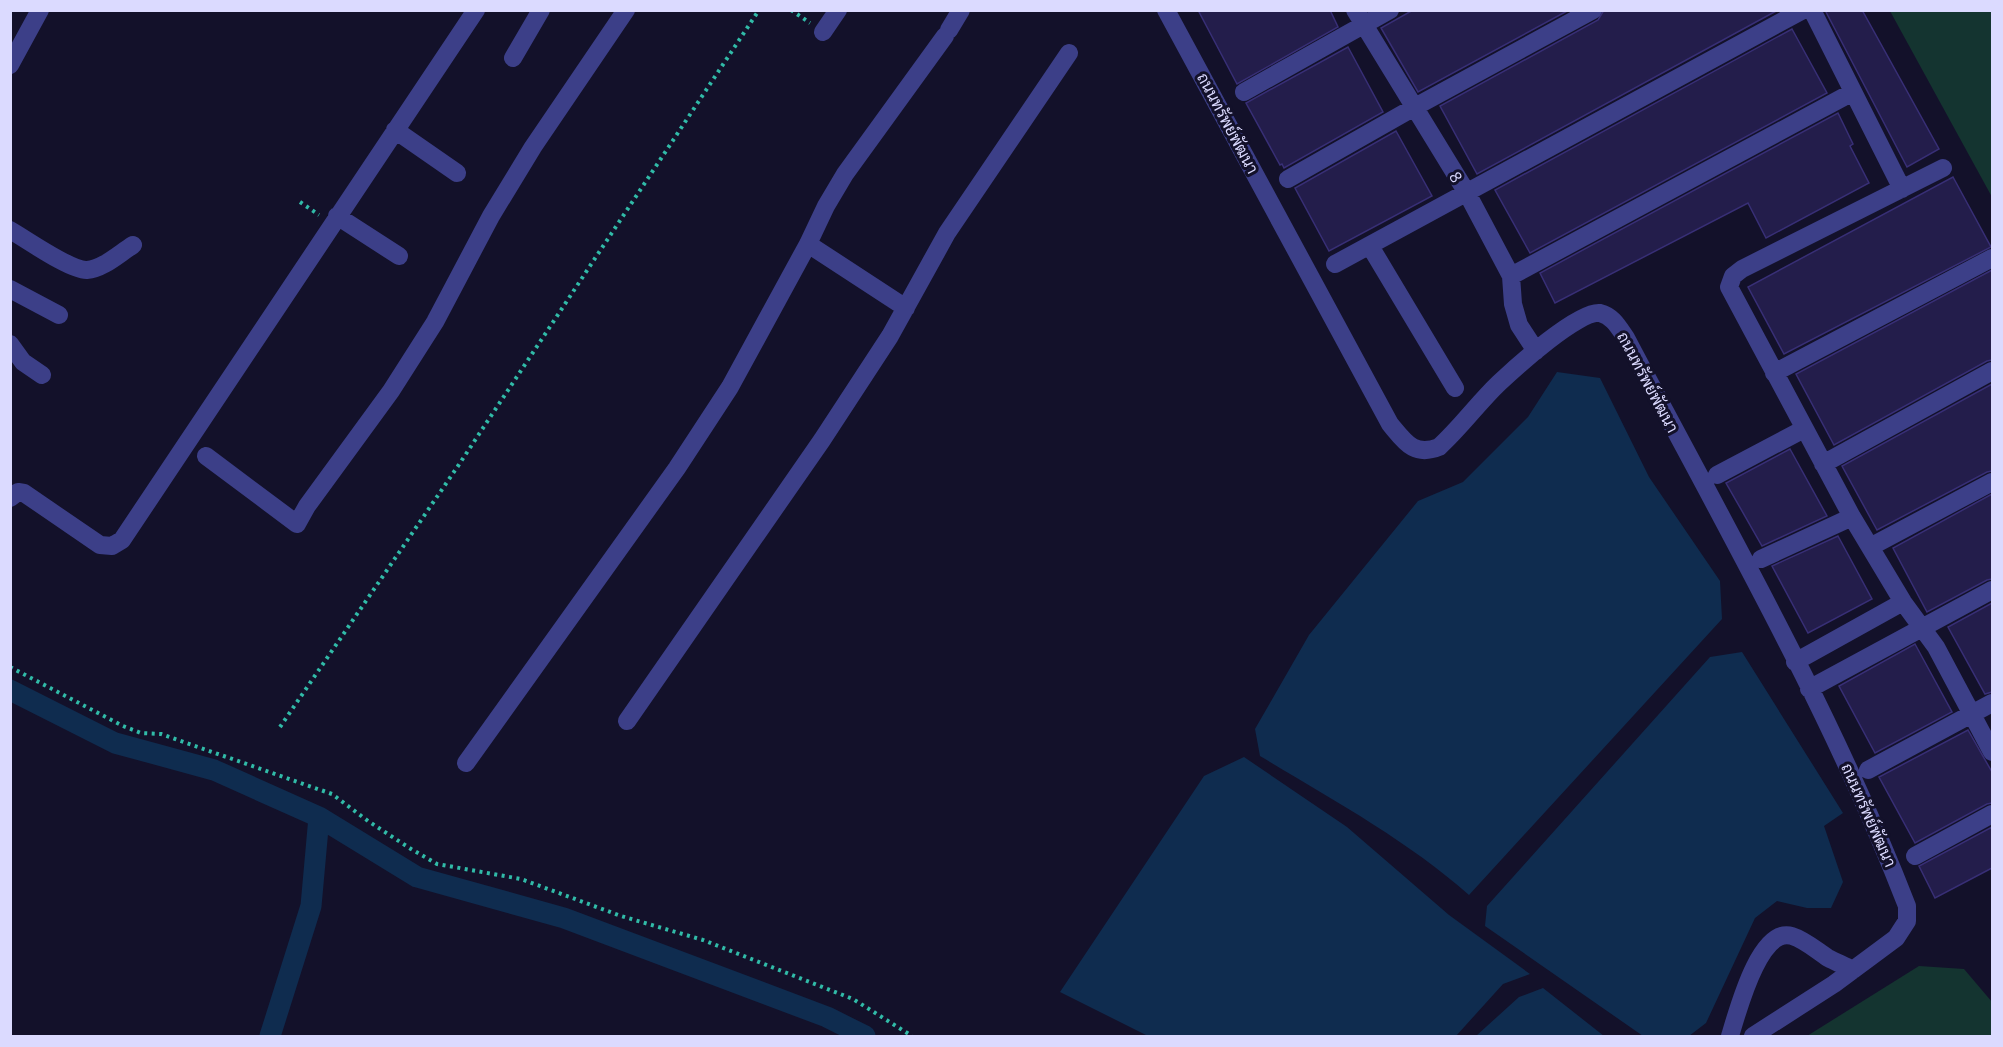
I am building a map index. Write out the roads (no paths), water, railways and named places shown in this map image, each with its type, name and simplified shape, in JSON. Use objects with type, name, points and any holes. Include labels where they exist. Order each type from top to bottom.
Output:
[{"type":"street","points":[[10,65],[40,10]]},
{"type":"street","points":[[10,498],[18,492],[24,492],[100,545],[112,546],[122,540],[476,10]]},
{"type":"street","points":[[513,58],[541,10]]},
{"type":"street","points":[[206,456],[297,524],[392,392],[435,322],[492,216],[533,147],[627,10]]},
{"type":"street","points":[[823,32],[838,10]]},
{"type":"street","points":[[466,763],[571,613],[677,468],[730,387],[845,174],[947,33],[961,10]]},
{"type":"street","name":"ถนนทรัพย์พัฒนา","points":[[1166,10],[1390,424],[1405,442],[1417,450],[1427,452],[1439,447],[1499,383],[1536,351],[1586,315],[1599,313],[1609,316],[1617,325],[1842,754],[1907,906],[1907,921],[1896,938],[1853,970],[1753,1036]]},
{"type":"street","points":[[1244,92],[1359,18],[1390,10]]},
{"type":"street","points":[[1288,179],[1593,10]]},
{"type":"street","points":[[1335,264],[1803,10]]},
{"type":"street","points":[[1812,10],[1902,189]]},
{"type":"street","name":"8","points":[[1359,18],[1467,193],[1511,276],[1513,304],[1519,325],[1536,351]]},
{"type":"street","points":[[627,720],[822,440],[906,308],[947,233],[1069,53]]},
{"type":"street","points":[[1511,276],[1853,92]]},
{"type":"street","points":[[395,130],[457,173]]},
{"type":"street","points":[[1943,168],[1742,269],[1732,276],[1730,286],[1852,517],[1904,602],[1936,646],[1992,752]]},
{"type":"street","points":[[337,216],[399,256]]},
{"type":"street","points":[[10,230],[73,267],[87,270],[105,263],[133,244]]},
{"type":"street","points":[[808,244],[906,308]]},
{"type":"street","points":[[1370,246],[1455,388]]},
{"type":"street","points":[[1774,373],[1992,258]]},
{"type":"street","points":[[10,289],[59,315]]},
{"type":"street","points":[[10,344],[23,362],[42,375]]},
{"type":"street","points":[[1823,464],[1992,371]]},
{"type":"street","points":[[1717,475],[1804,429]]},
{"type":"street","points":[[1870,547],[1992,482]]},
{"type":"street","points":[[1761,559],[1852,517]]},
{"type":"street","points":[[1809,689],[1992,590]]},
{"type":"street","points":[[1795,662],[1904,602]]},
{"type":"street","points":[[1868,770],[1992,703]]},
{"type":"street","points":[[1915,856],[1992,814]]},
{"type":"street","points":[[1730,1036],[1740,1005],[1768,942],[1789,934],[1853,970]]},
{"type":"water","points":[[1557,372],[1600,378],[1649,477],[1720,581],[1722,619],[1469,895],[1394,838],[1260,756],[1255,729],[1309,635],[1418,501],[1463,482],[1528,417]]},
{"type":"water","points":[[1742,652],[1843,813],[1824,826],[1843,882],[1831,908],[1807,908],[1777,901],[1755,918],[1706,1023],[1689,1036],[1643,1036],[1485,926],[1487,906],[1710,657]]},
{"type":"water","points":[[1244,757],[1347,827],[1449,915],[1530,974],[1503,984],[1456,1036],[1148,1036],[1060,992],[1204,776]]},
{"type":"water","points":[[1543,988],[1604,1036],[1476,1036],[1519,997]]},
{"type":"waterway","points":[[10,690],[115,743],[214,770],[319,817],[417,877],[564,918],[827,1017],[865,1036]]},
{"type":"waterway","points":[[270,1036],[311,906],[319,817]]}]
